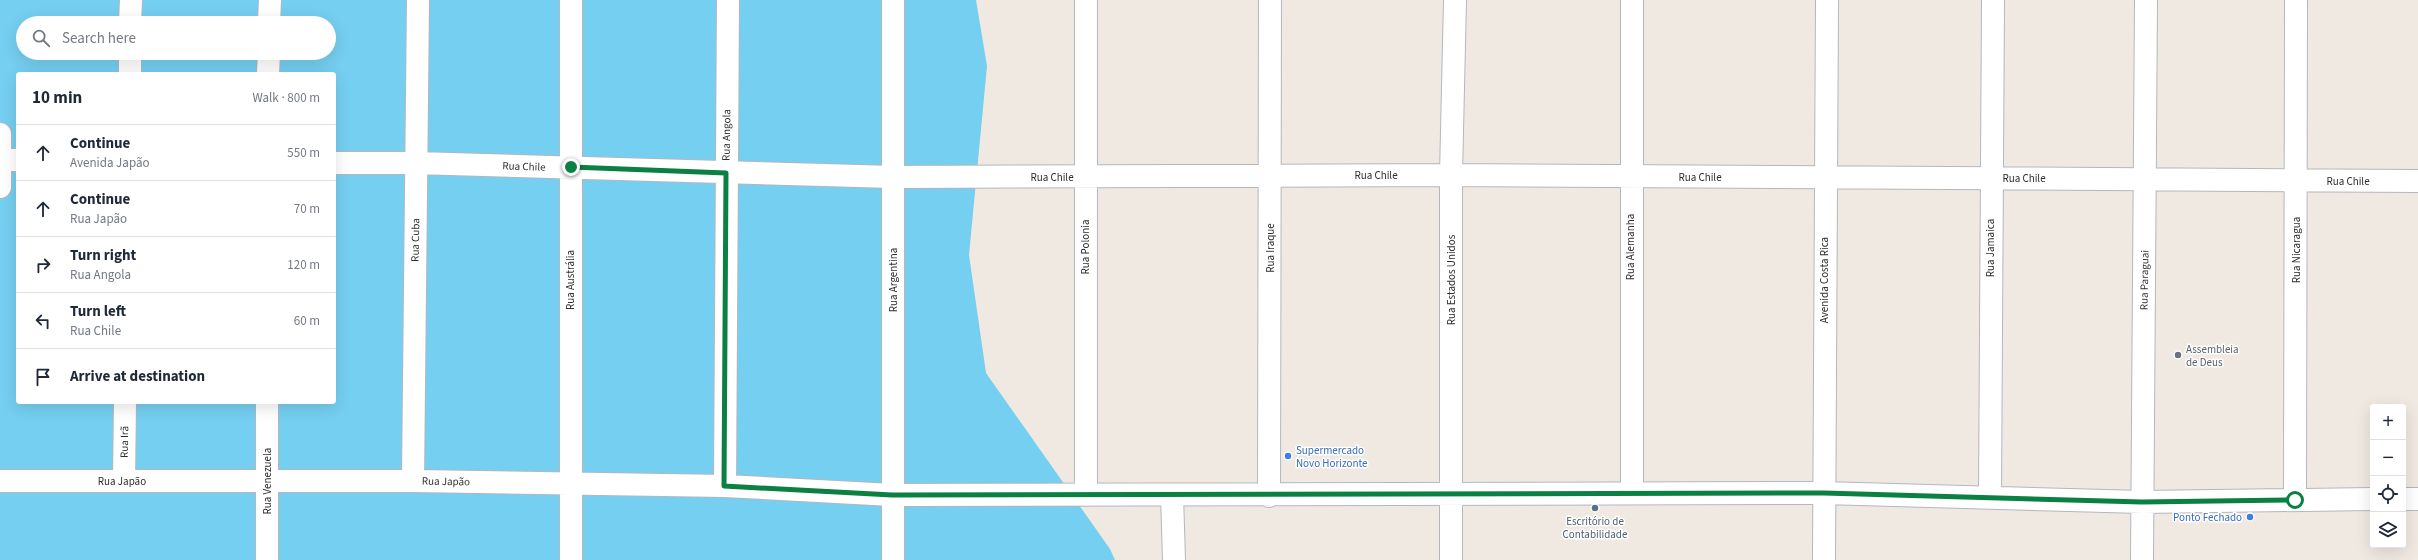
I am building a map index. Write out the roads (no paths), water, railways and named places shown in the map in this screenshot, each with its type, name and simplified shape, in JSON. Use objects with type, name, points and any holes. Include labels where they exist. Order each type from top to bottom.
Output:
[{"type":"street","points":[[130,16],[131,0]]},
{"type":"street","points":[[269,16],[270,0]]},
{"type":"street","name":"Rua Cuba","points":[[413,481],[418,0]]},
{"type":"street","name":"Rua Austrália","points":[[570,560],[571,0]]},
{"type":"street","name":"Rua Angola","points":[[724,486],[728,0]]},
{"type":"street","name":"Rua Argentina","points":[[893,0],[893,560]]},
{"type":"street","name":"Rua Polonia","points":[[1086,0],[1086,495]]},
{"type":"street","name":"Rua Iraque","points":[[1269,496],[1271,175],[1270,0]]},
{"type":"street","name":"Rua Estados Unidos","points":[[1451,560],[1451,175],[1455,0]]},
{"type":"street","name":"Rua Alemanha","points":[[1632,0],[1630,177],[1632,493]]},
{"type":"street","name":"Avenida Costa Rica","points":[[1824,560],[1827,0]]},
{"type":"street","name":"Rua Jamaica","points":[[1990,496],[1990,178],[1992,0]]},
{"type":"street","name":"Rua Paraguai","points":[[2142,560],[2146,0]]},
{"type":"street","name":"Rua Nicaragua","points":[[2295,500],[2296,0]]},
{"type":"street","points":[[130,60],[130,72]]},
{"type":"street","points":[[268,72],[269,60]]},
{"type":"street","points":[[0,134],[0,187]]},
{"type":"street","points":[[0,160],[16,160]]},
{"type":"street","name":"Rua Chile","points":[[336,163],[416,163],[893,177],[1451,175],[1630,177],[2145,178],[2296,181],[2418,181]]},
{"type":"street","name":"Rua Irã","points":[[124,481],[125,404]]},
{"type":"street","name":"Rua Venezuela","points":[[267,404],[267,560]]},
{"type":"street","name":"Rua Japão","points":[[0,481],[413,481],[569,483],[724,486],[892,495],[1269,496],[1824,493],[1990,496],[2142,502],[2370,499]]},
{"type":"street","points":[[1172,495],[1174,560]]},
{"type":"street","points":[[2406,499],[2418,499]]},
{"type":"water","points":[[0,0],[976,0],[987,66],[969,255],[986,373],[1110,549],[1115,560],[0,560]]},
{"type":"place","name":"Assembleia de Deus","points":[[2178,355]]},
{"type":"place","name":"Supermercado Novo Horizonte","points":[[1288,456]]},
{"type":"place","name":"Escritório de Contabilidade","points":[[1595,508]]},
{"type":"place","name":"Ponto Fechado","points":[[2250,517]]}]
